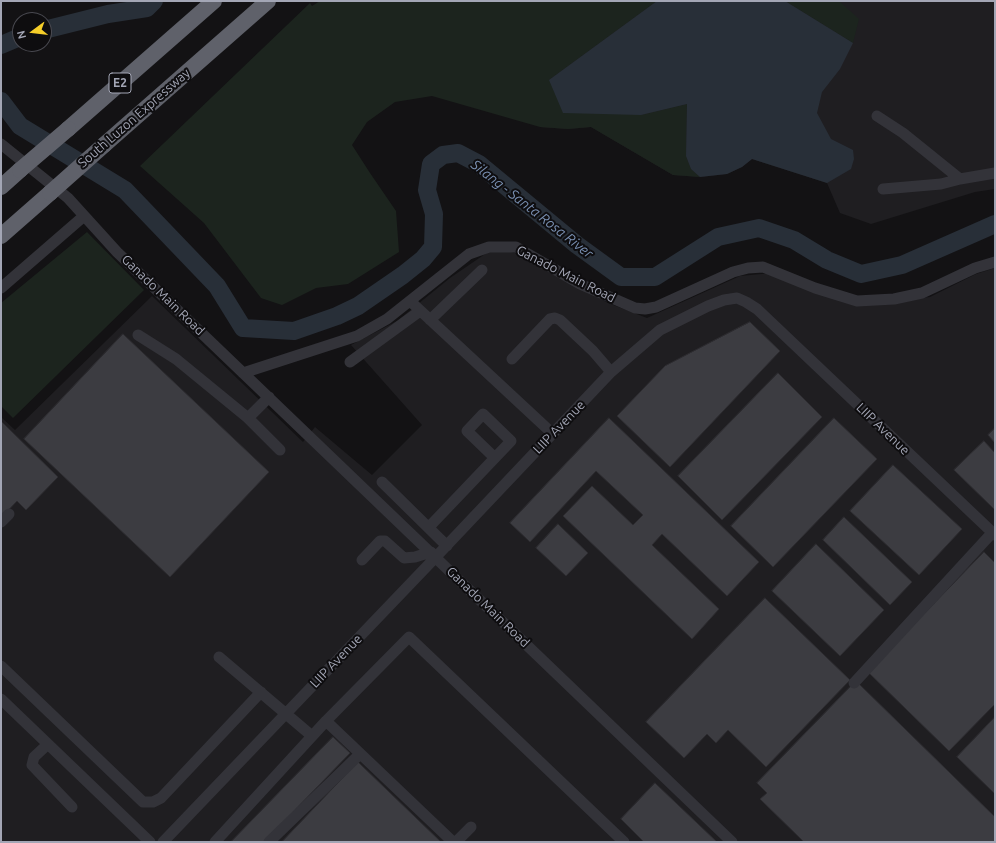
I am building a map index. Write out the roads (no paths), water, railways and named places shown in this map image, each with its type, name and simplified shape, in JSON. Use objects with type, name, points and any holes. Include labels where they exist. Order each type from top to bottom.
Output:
[{"type":"highway","name":"E2","points":[[1,187],[214,1]]},
{"type":"highway","name":"South Luzon Expressway","points":[[1,236],[268,1]]},
{"type":"street","points":[[877,116],[903,133],[960,179]]},
{"type":"street","name":"Ganado Main Road","points":[[1,144],[68,198],[118,252],[732,842]]},
{"type":"street","points":[[883,189],[941,184],[995,173]]},
{"type":"street","points":[[1,288],[84,216]]},
{"type":"street","name":"Ganado Main Road","points":[[244,373],[357,336],[387,319],[469,254],[489,247],[516,247],[580,284],[635,308],[645,309],[656,307],[733,272],[748,268],[763,267],[815,288],[857,301],[894,299],[922,293],[975,268],[995,262]]},
{"type":"street","points":[[430,320],[482,270]]},
{"type":"street","name":"LIIP Avenue","points":[[162,842],[286,713],[433,555],[447,546],[611,372],[660,330],[724,300],[737,298],[757,309],[994,534]]},
{"type":"street","points":[[410,301],[552,434]]},
{"type":"street","points":[[350,362],[420,311]]},
{"type":"street","points":[[512,359],[550,319],[555,318],[560,320],[593,351],[611,372]]},
{"type":"street","points":[[138,335],[176,359],[248,418],[280,450]]},
{"type":"street","points":[[248,418],[269,397]]},
{"type":"street","points":[[429,527],[495,458]]},
{"type":"street","points":[[382,482],[447,546]]},
{"type":"street","points":[[1,522],[9,514]]},
{"type":"street","points":[[854,682],[994,534]]},
{"type":"street","points":[[362,560],[380,541],[385,541],[404,558],[433,555]]},
{"type":"street","points":[[215,842],[326,721],[409,637],[624,842]]},
{"type":"street","points":[[219,657],[312,736]]},
{"type":"street","points":[[1,666],[143,802],[153,802],[161,798],[261,692]]},
{"type":"street","points":[[3,703],[150,842]]},
{"type":"street","points":[[326,721],[455,842],[471,827]]},
{"type":"street","points":[[48,744],[34,757],[32,765],[72,807]]},
{"type":"street","points":[[270,842],[360,754]]},
{"type":"waterway","name":"Silang - Santa Rosa River","points":[[52,28],[108,14],[147,8],[154,1]]},
{"type":"waterway","name":"Silang - Santa Rosa River","points":[[1,45],[12,40]]},
{"type":"waterway","name":"Silang - Santa Rosa River","points":[[1,101],[20,126],[125,190],[217,286],[243,328],[294,331],[337,316],[358,306],[403,275],[423,259],[433,247],[434,214],[427,190],[431,164],[443,155],[458,153],[479,164],[577,245],[621,277],[655,277],[718,237],[759,228],[794,240],[827,260],[861,274],[902,265],[995,224]]}]
